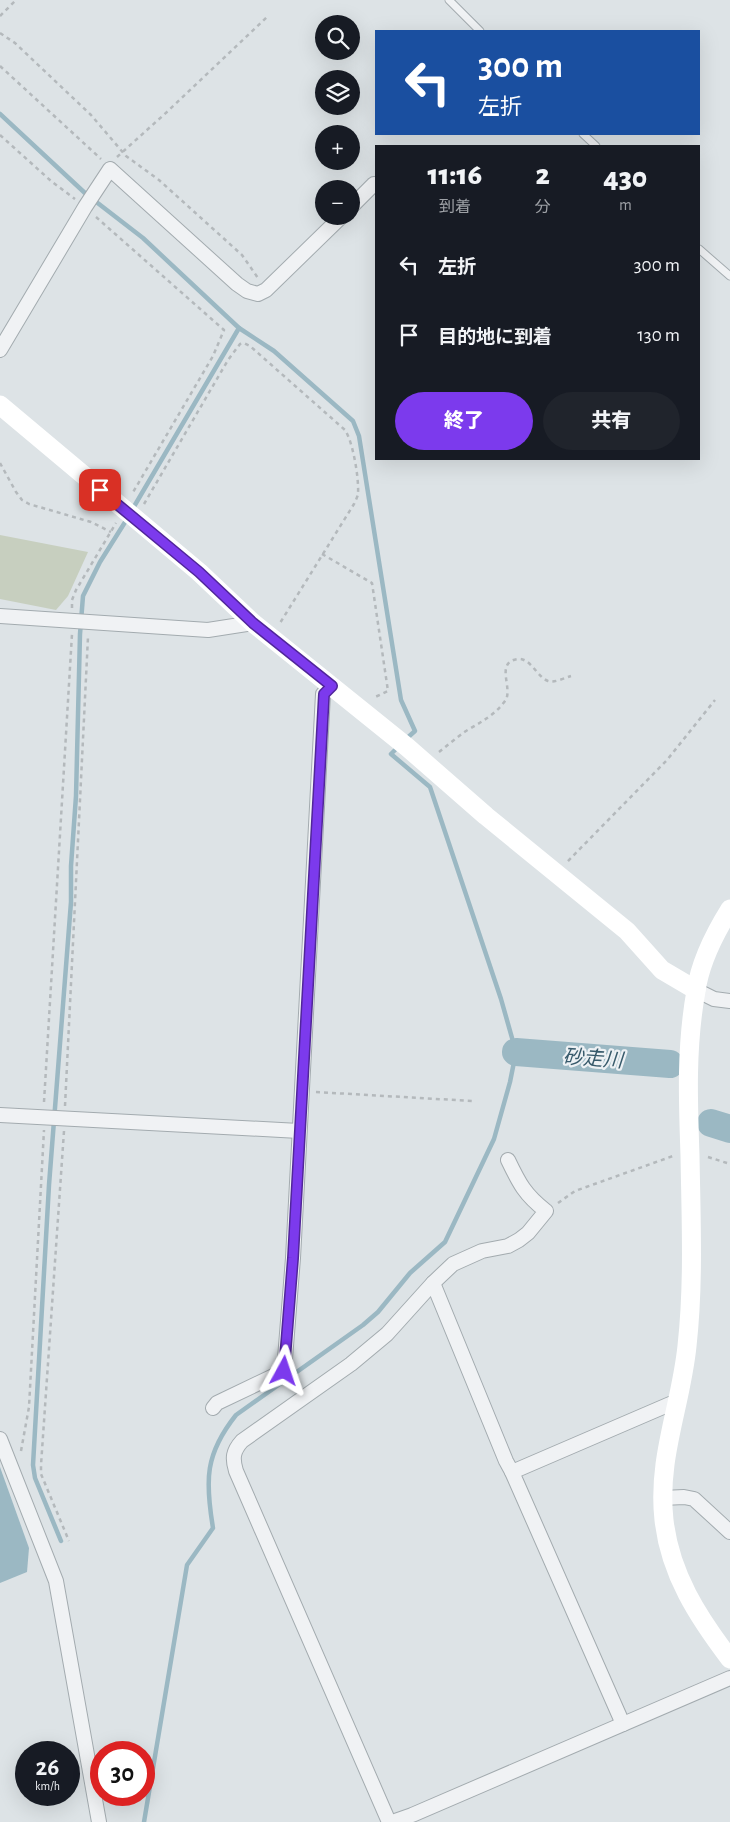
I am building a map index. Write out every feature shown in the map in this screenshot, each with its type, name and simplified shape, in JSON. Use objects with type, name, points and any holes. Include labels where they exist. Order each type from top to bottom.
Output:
[{"type":"street","points":[[0,350],[109,168],[237,284],[247,291],[258,294],[266,290],[333,225]]},
{"type":"street","points":[[360,198],[374,184]]},
{"type":"street","points":[[0,405],[199,572],[253,623],[407,747],[486,816],[626,930],[662,970],[714,999],[730,1001]]},
{"type":"street","points":[[0,616],[208,630],[253,623]]},
{"type":"street","points":[[213,1408],[217,1403],[287,1376],[324,694],[332,686]]},
{"type":"street","points":[[730,909],[708,953],[696,990],[688,1066],[692,1253],[688,1338],[663,1472],[664,1520],[669,1548],[676,1571],[697,1614],[730,1659]]},
{"type":"street","points":[[0,1115],[299,1130]]},
{"type":"street","points":[[508,1160],[520,1184],[531,1200],[546,1211],[528,1233],[508,1246],[482,1251],[453,1264],[433,1283],[387,1334],[351,1364],[242,1441],[235,1449],[233,1456],[236,1470],[391,1822],[412,1815],[730,1678]]},
{"type":"street","points":[[433,1283],[506,1461],[623,1724]]},
{"type":"street","points":[[512,1472],[677,1401]]},
{"type":"street","points":[[0,1439],[56,1581],[98,1822]]},
{"type":"street","points":[[663,1498],[684,1497],[694,1499],[729,1530]]},
{"type":"lane","points":[[449,0],[479,30]]},
{"type":"lane","points":[[584,135],[595,145]]},
{"type":"lane","points":[[700,250],[730,276]]},
{"type":"path","points":[[0,16],[16,0]]},
{"type":"path","points":[[0,66],[109,168],[123,152],[268,16]]},
{"type":"path","points":[[0,33],[15,43],[91,115],[126,156],[159,180],[242,255],[266,290]]},
{"type":"path","points":[[0,135],[51,181],[85,207],[224,330],[212,356],[132,493],[129,513]]},
{"type":"path","points":[[69,1541],[41,1474],[41,1465],[62,1118],[81,622],[72,600],[76,590],[111,532],[129,513],[145,504],[228,360],[240,344],[244,342],[345,430],[349,436],[357,477],[358,495],[354,504],[286,614],[269,636]]},
{"type":"path","points":[[0,463],[22,500],[29,504],[91,522],[111,532]]},
{"type":"path","points":[[322,554],[372,583],[388,691],[372,698]]},
{"type":"path","points":[[13,1471],[19,1459],[23,1443],[29,1407],[45,1117],[44,1105],[81,622]]},
{"type":"path","points":[[425,763],[455,739],[492,716],[504,702],[508,697],[505,670],[512,661],[520,659],[526,661],[548,681],[571,676]]},
{"type":"path","points":[[557,872],[667,760],[715,700]]},
{"type":"path","points":[[301,1092],[472,1102]]},
{"type":"path","points":[[546,1211],[575,1191],[671,1156],[690,1152],[730,1164]]},
{"type":"green space","points":[[0,535],[88,552],[68,596],[56,610],[0,599]]},
{"type":"water","points":[[0,1467],[29,1548],[27,1572],[0,1583]]},
{"type":"waterway","points":[[0,114],[86,194],[143,238],[239,328],[274,351],[353,421],[359,436],[401,700],[415,731],[406,739]]},
{"type":"waterway","points":[[132,510],[239,328]]},
{"type":"waterway","points":[[61,1541],[35,1478],[33,1465],[49,1185],[71,902],[80,634],[83,596],[100,562],[127,519]]},
{"type":"waterway","points":[[144,1822],[187,1565],[213,1528],[210,1511],[209,1481],[210,1468],[218,1442],[236,1415],[363,1325],[378,1312],[410,1273],[445,1242],[494,1139],[510,1082],[516,1052],[501,999],[430,787],[391,754],[399,746]]},
{"type":"waterway","name":"砂走川","points":[[516,1052],[670,1064]]},
{"type":"waterway","name":"砂走川","points":[[711,1123],[730,1129]]},
{"type":"route","points":[[100,490],[199,572],[253,623],[332,686],[324,694],[293,1258],[284,1371]]}]
